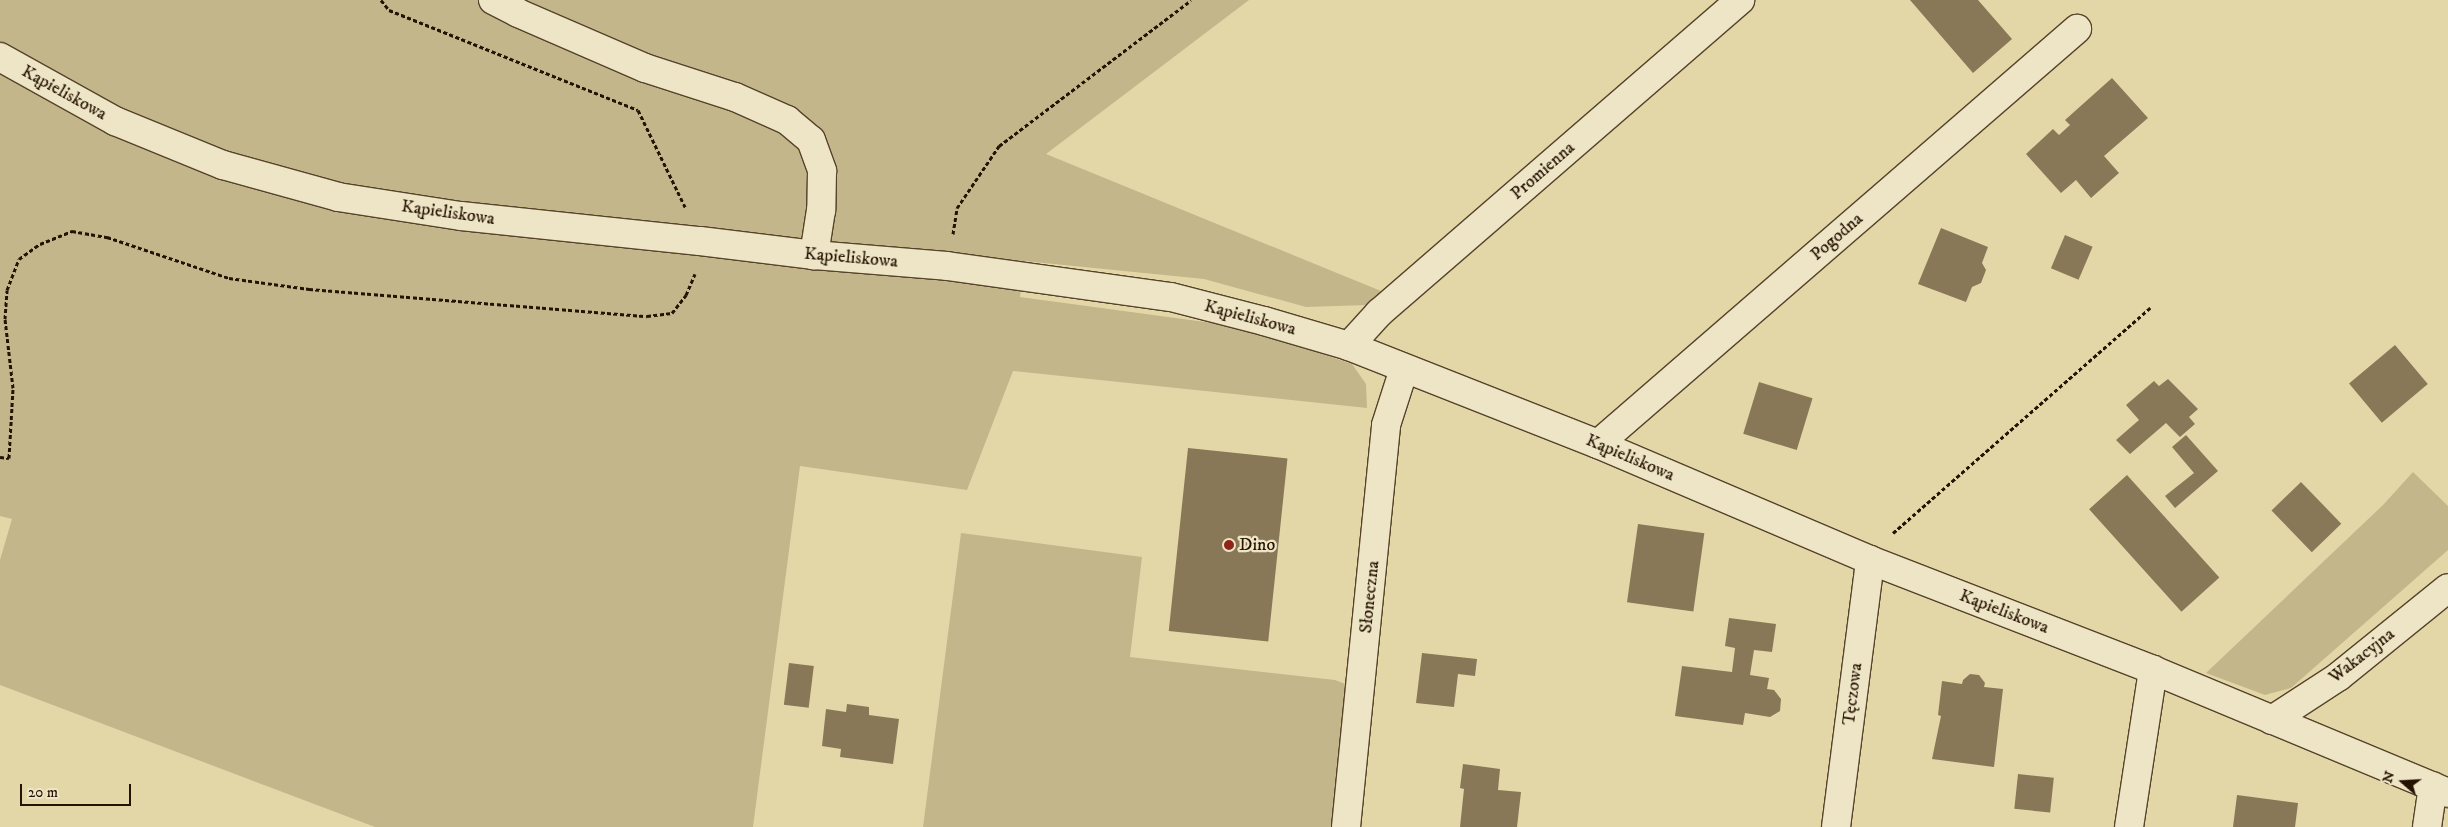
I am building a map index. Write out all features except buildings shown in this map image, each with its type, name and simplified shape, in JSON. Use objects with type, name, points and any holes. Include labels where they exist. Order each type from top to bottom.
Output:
[{"type":"street","points":[[493,0],[518,13],[645,68],[735,97],[787,120],[811,140],[822,171],[821,210],[814,255]]},
{"type":"street","name":"Promienna","points":[[1349,346],[1379,313],[1740,0]]},
{"type":"street","name":"Pogodna","points":[[1598,444],[2077,29]]},
{"type":"street","name":"Kąpieliskowa","points":[[0,57],[115,121],[223,164],[338,197],[461,216],[700,240],[814,255],[948,266],[1170,297],[1264,321],[1349,346],[1598,444],[1870,560],[2153,670],[2440,789]]},
{"type":"street","name":"Słoneczna","points":[[1346,827],[1386,425],[1404,369]]},
{"type":"street","name":"Tęczowa","points":[[1836,827],[1870,560]]},
{"type":"street","name":"Wakacyjna","points":[[2272,720],[2338,676],[2448,588]]},
{"type":"street","points":[[2129,827],[2153,670]]},
{"type":"street","points":[[2427,827],[2440,789]]},
{"type":"path","points":[[948,266],[957,208],[999,146],[1191,0]]},
{"type":"path","points":[[1870,560],[1899,526],[2150,308]]},
{"type":"shaded area","points":[[0,0],[1249,0],[1046,154],[1381,291],[1368,305],[1306,307],[1204,279],[1024,261],[1020,297],[1242,327],[1352,364],[1366,384],[1367,408],[1013,371],[967,490],[800,466],[753,827],[375,827],[0,685],[0,560],[12,519],[0,516]]},
{"type":"shaded area","points":[[2413,472],[2448,506],[2448,550],[2291,688],[2265,695],[2206,673],[2383,505]]},
{"type":"shaded area","points":[[961,533],[1142,557],[1130,657],[1335,680],[1348,685],[1333,827],[923,827]]},
{"type":"place","name":"Dino","points":[[1229,545]]}]
